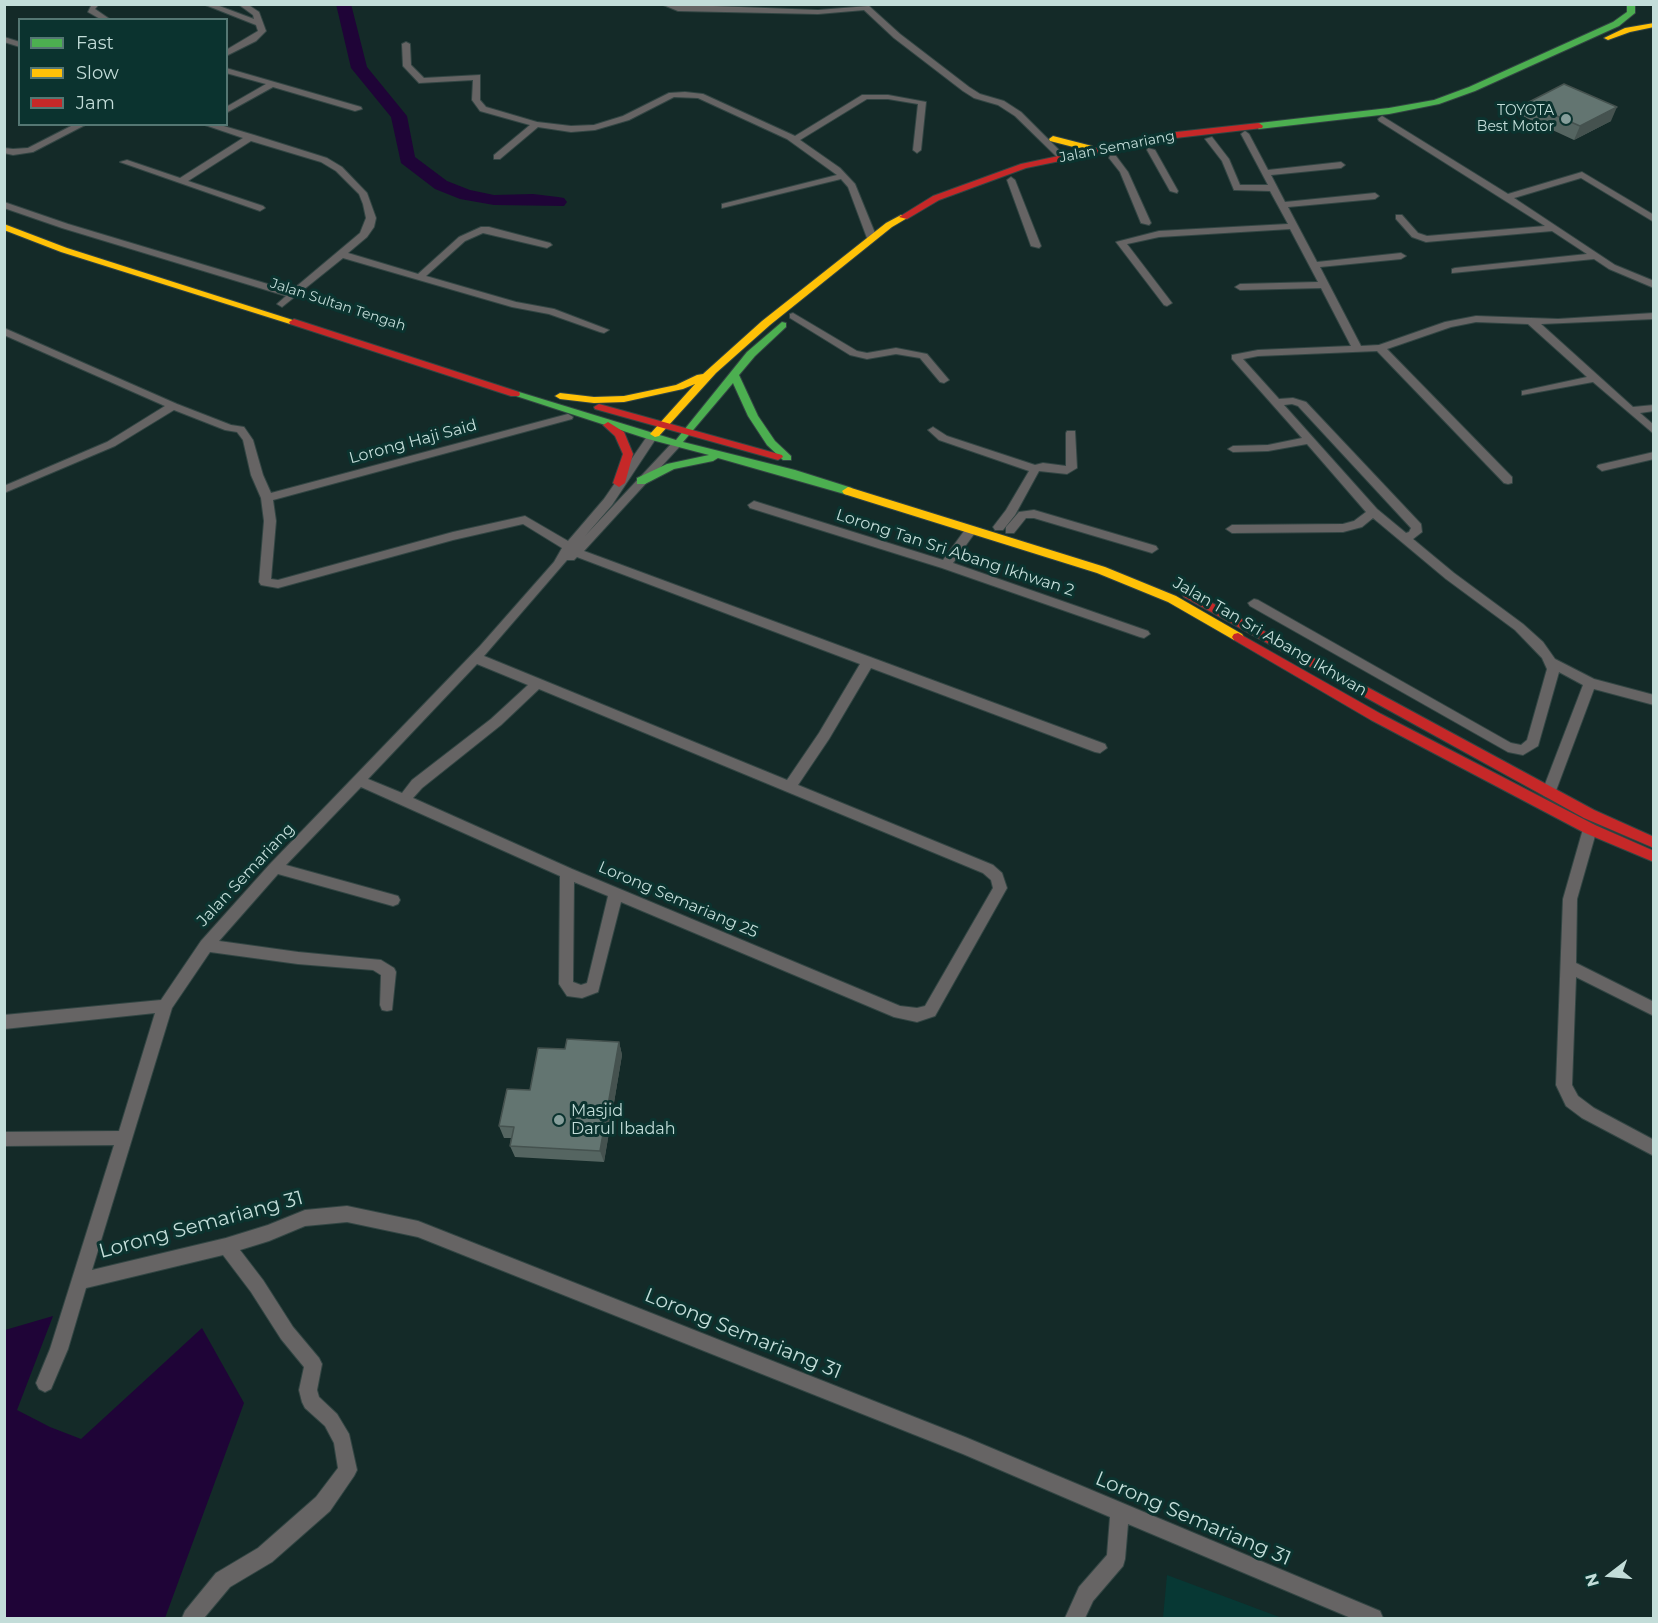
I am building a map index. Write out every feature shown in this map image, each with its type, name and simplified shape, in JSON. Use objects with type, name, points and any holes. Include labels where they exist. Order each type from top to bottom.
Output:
[{"type":"main road","name":"Jalan Semariang","points":[[652,437],[712,371],[783,309],[889,225],[936,198],[980,180],[1066,155],[1167,136],[1389,111],[1436,102],[1616,24],[1631,13],[1631,4]]},
{"type":"main road","points":[[1629,30],[1653,18]]},
{"type":"main road","name":"Jalan Semariang","points":[[676,445],[751,354],[793,316],[912,220],[966,194],[1011,180],[1209,139],[1382,119],[1423,111],[1469,98],[1629,30],[1653,25]]},
{"type":"main road","points":[[1024,166],[1041,156],[1048,140],[1098,149]]},
{"type":"main road","points":[[1066,155],[1076,160],[1128,149],[1150,150]]},
{"type":"main road","name":"Jalan Sultan Tengah","points":[[4,213],[89,246],[287,299],[560,396],[793,462],[852,487]]},
{"type":"main road","name":"Jalan Sultan Tengah","points":[[4,227],[64,250],[253,308],[455,375],[676,445],[733,459]]},
{"type":"main road","points":[[560,396],[602,400],[630,398],[679,387],[712,371]]},
{"type":"main road","points":[[734,375],[739,390],[771,442],[782,455],[793,462]]},
{"type":"main road","points":[[604,422],[620,434],[626,443],[628,454],[620,483]]},
{"type":"main road","points":[[641,481],[671,465],[711,458],[733,459],[852,487]]},
{"type":"main road","name":"Jalan Tan Sri Abang Ikhwan","points":[[852,487],[1004,529],[1163,582],[1590,814],[1653,843]]},
{"type":"main road","name":"Jalan Tan Sri Abang Ikhwan","points":[[852,487],[971,530],[1101,570],[1172,599],[1376,717],[1590,829],[1653,857]]},
{"type":"street","points":[[96,4],[91,10],[105,18]]},
{"type":"street","points":[[206,4],[260,24]]},
{"type":"street","points":[[228,53],[258,36],[262,31],[256,14],[241,4]]},
{"type":"street","points":[[664,4],[678,9],[818,12],[864,6],[897,36],[966,89],[976,96],[1001,103],[1033,126],[1066,155]]},
{"type":"street","points":[[406,44],[407,66],[422,81],[477,77],[476,100],[483,109],[536,124],[571,129],[607,125],[672,95],[700,96],[795,140],[843,176],[852,186],[872,238]]},
{"type":"street","points":[[228,71],[357,109]]},
{"type":"street","points":[[228,110],[272,84]]},
{"type":"street","points":[[795,140],[865,97],[888,97],[922,102],[917,150]]},
{"type":"street","points":[[1382,119],[1508,197],[1612,267],[1653,285]]},
{"type":"street","points":[[497,157],[536,124]]},
{"type":"street","points":[[4,150],[13,152],[30,150],[79,126]]},
{"type":"street","points":[[4,205],[287,299],[357,243],[369,227],[368,204],[363,193],[339,169],[324,160],[213,126]]},
{"type":"street","points":[[1245,134],[1358,349]]},
{"type":"street","points":[[182,181],[251,137]]},
{"type":"street","points":[[1209,139],[1226,161],[1238,188],[1274,188]]},
{"type":"street","points":[[1150,150],[1174,191]]},
{"type":"street","points":[[1113,158],[1124,172],[1146,223]]},
{"type":"street","points":[[124,162],[260,207]]},
{"type":"street","points":[[1267,174],[1341,165]]},
{"type":"street","points":[[1508,197],[1582,175],[1653,219]]},
{"type":"street","points":[[725,206],[843,176]]},
{"type":"street","points":[[1011,180],[1036,246]]},
{"type":"street","points":[[1284,205],[1375,196]]},
{"type":"street","points":[[864,217],[889,225]]},
{"type":"street","points":[[1399,217],[1415,236],[1426,239],[1554,228]]},
{"type":"street","points":[[1167,303],[1121,242],[1159,234],[1295,226]]},
{"type":"street","points":[[420,277],[462,239],[482,230],[547,245]]},
{"type":"street","points":[[343,255],[515,305],[551,311],[603,330]]},
{"type":"street","points":[[1315,265],[1401,256]]},
{"type":"street","points":[[1455,271],[1596,256]]},
{"type":"street","points":[[1240,287],[1325,285]]},
{"type":"street","points":[[793,316],[854,353],[867,356],[896,351],[923,356],[944,380]]},
{"type":"street","points":[[1653,316],[1558,322],[1492,318],[1462,321],[1380,348],[1258,353],[1236,357],[1373,512],[1402,538],[1519,627],[1539,645],[1552,663],[1590,683],[1653,700]]},
{"type":"street","points":[[1530,321],[1653,431]]},
{"type":"street","points":[[4,331],[173,406],[229,428],[240,429],[248,440],[257,475],[267,498],[270,521],[265,582],[272,584],[302,578],[519,520],[532,523],[587,558],[1100,748]]},
{"type":"street","points":[[1380,348],[1508,480]]},
{"type":"street","points":[[1526,393],[1595,378]]},
{"type":"street","points":[[1277,403],[1293,400],[1302,404],[1416,527],[1416,532],[1402,538]]},
{"type":"street","points":[[4,490],[111,444],[173,406]]},
{"type":"street","points":[[1632,410],[1653,408]]},
{"type":"street","name":"Lorong Haji Said","points":[[267,498],[568,417]]},
{"type":"street","points":[[933,430],[943,438],[1035,470],[1043,467],[1067,470],[1072,468],[1071,433]]},
{"type":"street","points":[[572,550],[652,437]]},
{"type":"street","points":[[1233,449],[1268,448],[1310,440]]},
{"type":"street","points":[[572,550],[676,445]]},
{"type":"street","points":[[1602,467],[1653,455]]},
{"type":"street","points":[[1004,529],[1035,470]]},
{"type":"street","name":"Lorong Tan Sri Abang Ikhwan 2","points":[[754,505],[946,565],[1144,634]]},
{"type":"street","points":[[1232,529],[1343,528],[1358,524],[1373,512]]},
{"type":"street","points":[[1004,529],[1023,515],[1034,514],[1152,549]]},
{"type":"street","points":[[946,565],[971,530]]},
{"type":"street","name":"Jalan Semariang","points":[[45,1383],[165,1006],[206,945],[275,868],[361,781],[476,658],[572,550]]},
{"type":"street","points":[[1254,603],[1515,750],[1523,750],[1533,743],[1552,676],[1552,663]]},
{"type":"street","points":[[476,658],[790,786],[824,736],[867,662]]},
{"type":"street","points":[[1549,792],[1590,683]]},
{"type":"street","points":[[405,800],[417,784],[496,722],[537,684]]},
{"type":"street","name":"Lorong Semariang 25","points":[[361,781],[567,873],[899,1012],[917,1015],[930,1011],[1000,888],[997,878],[988,869],[790,786]]},
{"type":"street","points":[[1590,829],[1570,899],[1564,1085],[1572,1101],[1588,1113],[1653,1149]]},
{"type":"street","points":[[275,868],[393,900]]},
{"type":"street","points":[[567,873],[567,984],[572,991],[582,992],[593,987],[616,894]]},
{"type":"street","points":[[206,945],[298,958],[376,964],[389,972],[387,1005]]},
{"type":"street","points":[[1569,966],[1653,1010]]},
{"type":"street","points":[[4,1022],[165,1006]]},
{"type":"street","points":[[4,1139],[123,1138]]},
{"type":"street","name":"Lorong Semariang 31","points":[[79,1281],[226,1246],[269,1233],[305,1218],[347,1214],[418,1230],[965,1446],[1373,1618]]},
{"type":"street","points":[[192,1618],[223,1580],[265,1555],[323,1504],[348,1470],[343,1440],[331,1420],[311,1402],[308,1390],[313,1364],[287,1333],[257,1286],[226,1246]]},
{"type":"street","points":[[1075,1618],[1086,1594],[1116,1559],[1120,1513]]},
{"type":"shaded area","points":[[53,1316],[17,1410],[50,1427],[81,1439],[202,1328],[244,1403],[165,1618],[5,1618],[5,1330]]},
{"type":"shaded area","points":[[1167,1575],[1282,1618],[1163,1618]]},
{"type":"building","points":[[1564,84],[1617,107],[1580,126],[1527,103]]},
{"type":"building","name":"Masjid Darul Ibadah","points":[[567,1039],[619,1042],[600,1151],[510,1146],[514,1127],[499,1126],[507,1089],[530,1090],[538,1048],[565,1049]]},
{"type":"waterway","points":[[343,4],[359,68],[399,116],[407,159],[441,185],[466,195],[494,200],[533,199],[558,202]]},
{"type":"traffic: fast","points":[[1259,126],[1389,111],[1436,102],[1472,89],[1616,24],[1631,13],[1631,4]]},
{"type":"traffic: fast","points":[[681,439],[751,354],[782,325]]},
{"type":"traffic: fast","points":[[734,375],[753,416],[771,443],[787,458]]},
{"type":"traffic: fast","points":[[515,394],[652,437],[791,473],[848,491]]},
{"type":"traffic: fast","points":[[641,481],[671,466],[713,458]]},
{"type":"traffic: slow","points":[[1608,38],[1628,30],[1654,25]]},
{"type":"traffic: slow","points":[[1053,139],[1089,148]]},
{"type":"traffic: slow","points":[[655,434],[712,371],[766,323],[889,225],[904,217]]},
{"type":"traffic: slow","points":[[4,227],[64,250],[294,322]]},
{"type":"traffic: slow","points":[[560,396],[594,400],[624,399],[679,387],[701,377]]},
{"type":"traffic: slow","points":[[848,491],[1101,570],[1172,599],[1238,637]]},
{"type":"traffic: jam","points":[[904,217],[936,198],[1024,166],[1167,136],[1259,126]]},
{"type":"traffic: jam","points":[[294,322],[515,394]]},
{"type":"traffic: jam","points":[[599,407],[778,457]]},
{"type":"traffic: jam","points":[[608,425],[620,434],[628,454],[619,483]]},
{"type":"traffic: jam","points":[[1188,594],[1589,814],[1654,843]]},
{"type":"traffic: jam","points":[[1238,637],[1376,717],[1590,829],[1654,857]]},
{"type":"place","name":"TOYOTA Best Motor","points":[[1566,119]]},
{"type":"place","name":"Masjid Darul Ibadah","points":[[559,1120]]}]
